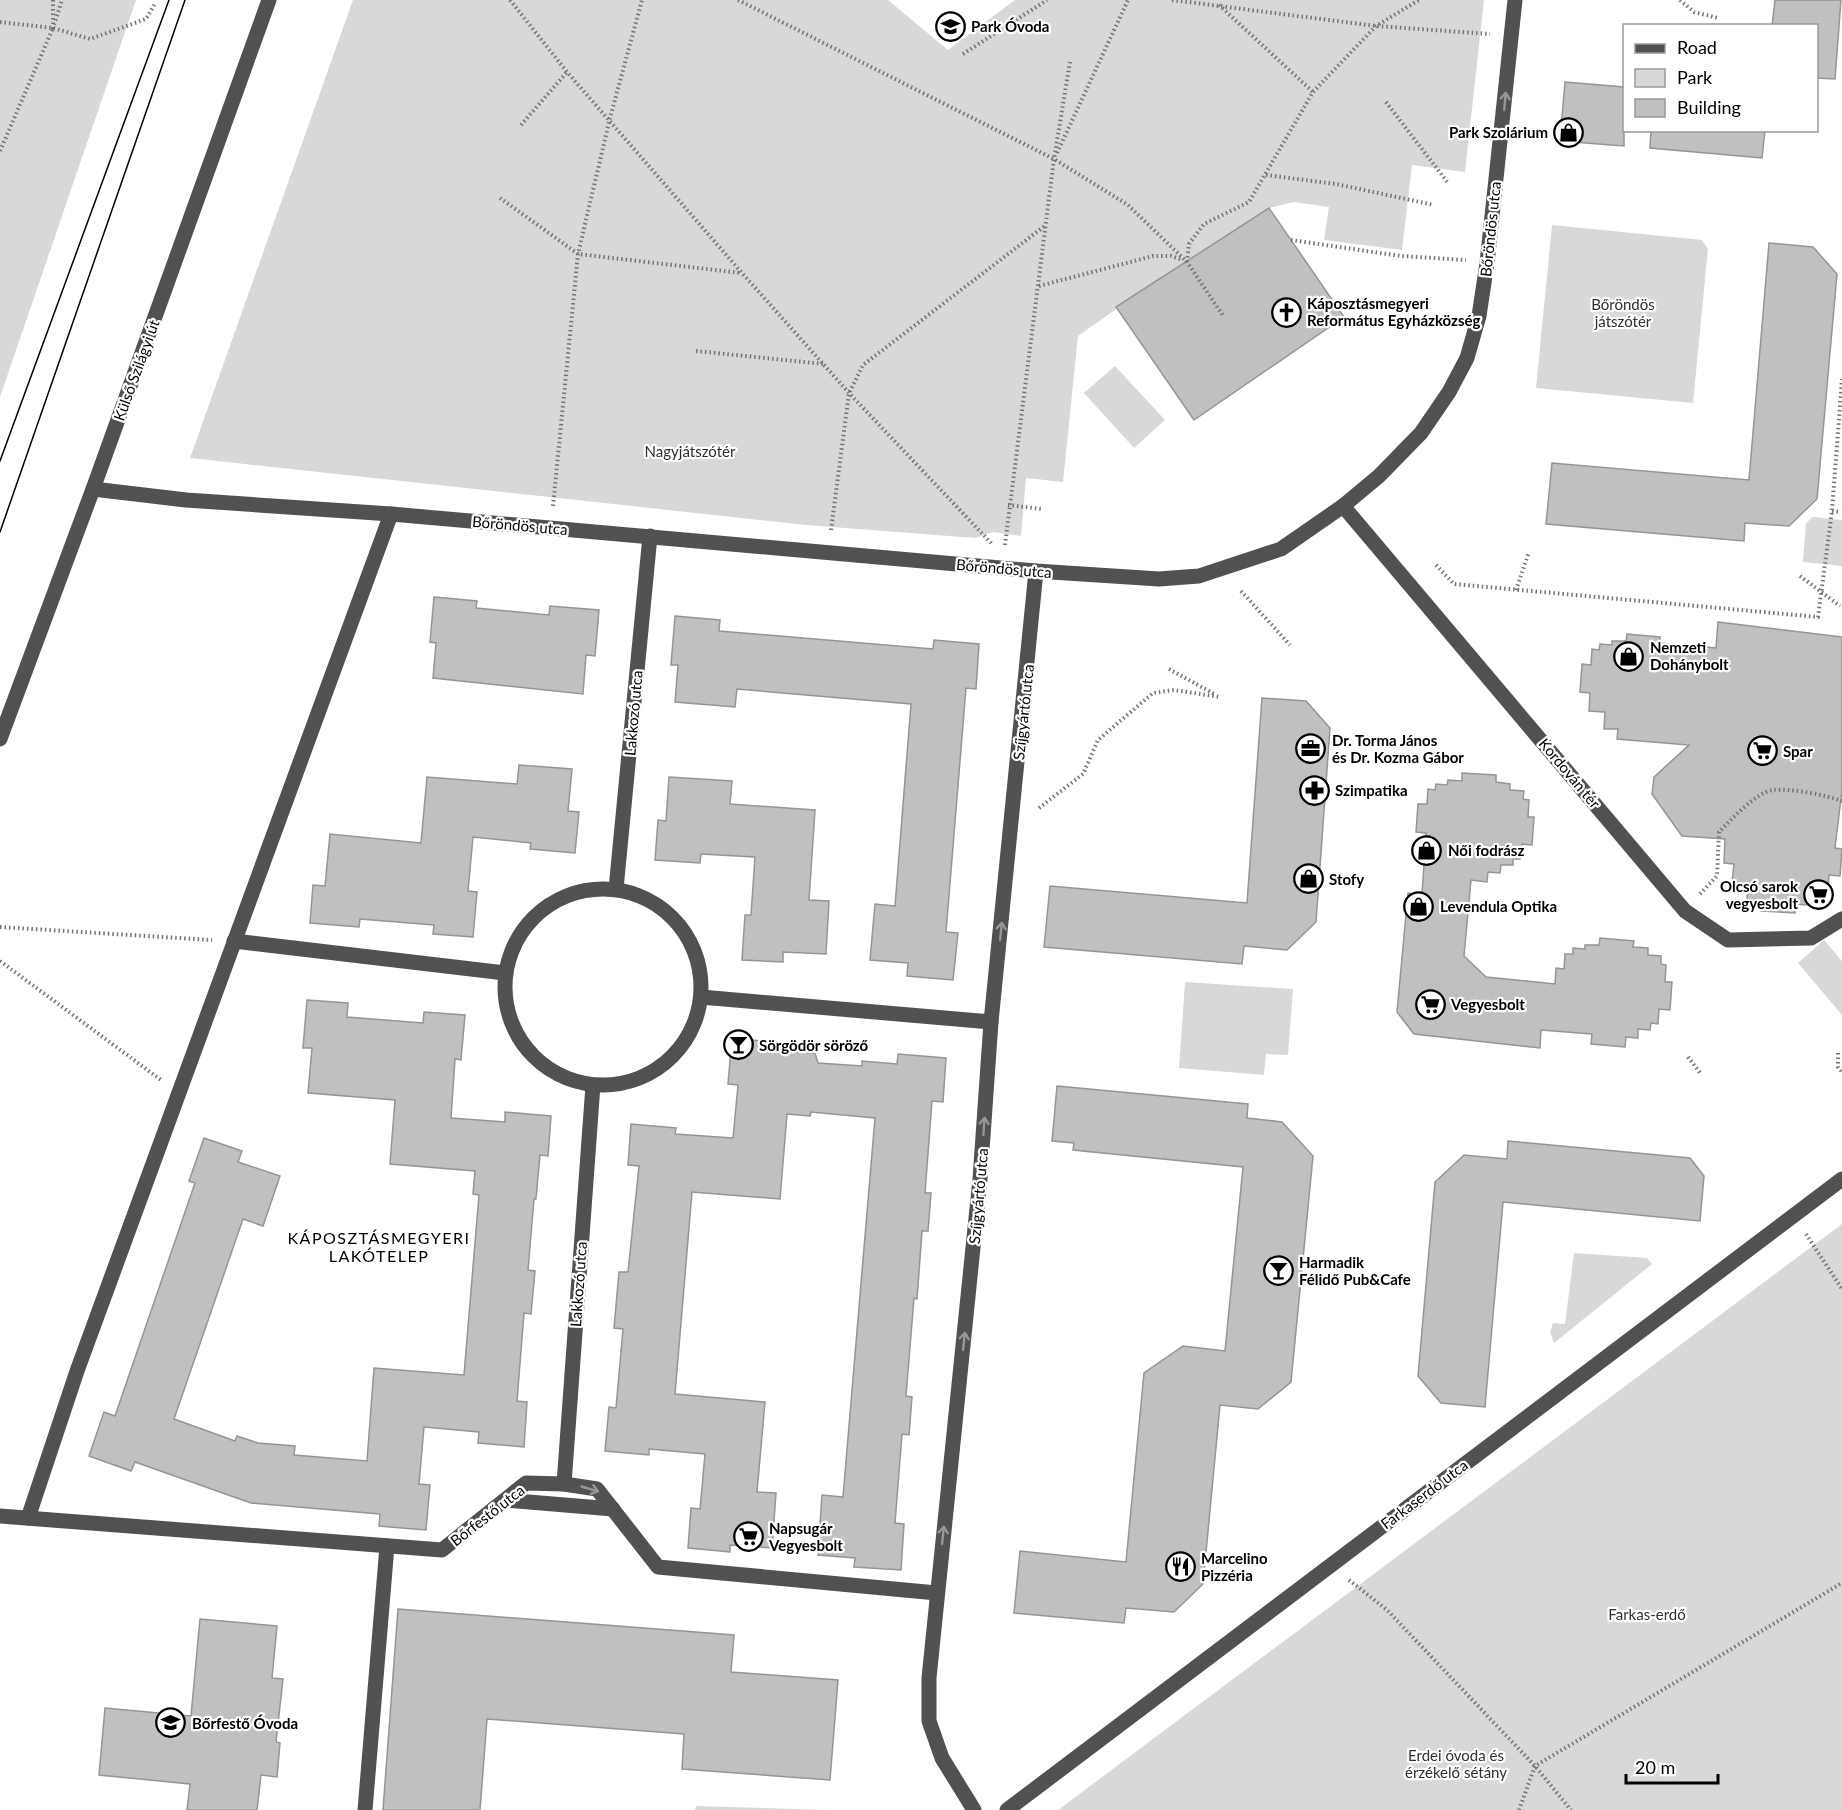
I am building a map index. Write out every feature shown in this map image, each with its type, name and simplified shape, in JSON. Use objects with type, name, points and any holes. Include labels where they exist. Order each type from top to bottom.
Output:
[{"type":"street","name":"Külső Szilágyi út","points":[[0,739],[93,489],[269,0]]},
{"type":"street","name":"Bőröndös utca","points":[[93,489],[186,500],[391,514],[1036,571],[1159,579],[1199,576],[1281,549],[1343,506],[1379,476],[1421,433],[1449,392],[1467,358],[1479,316],[1487,263],[1515,0]]},
{"type":"street","name":"Kordován tér","points":[[1343,506],[1685,911],[1728,940],[1810,938],[1842,919]]},
{"type":"street","points":[[28,1518],[77,1371],[391,514]]},
{"type":"street","name":"Lakkozó utca","points":[[616,889],[650,536]]},
{"type":"street","name":"Szíjgyártó utca","points":[[974,1810],[942,1758],[929,1721],[929,1678],[981,1179],[992,1022],[1036,571]]},
{"type":"street","points":[[592,888],[616,889],[643,896],[666,911],[683,928],[696,951],[701,974],[701,997],[696,1021],[684,1044],[667,1062],[644,1077],[622,1084],[593,1085],[566,1078],[540,1063],[523,1045],[511,1024],[504,996],[505,972],[514,944],[524,927],[542,909],[563,896],[592,888]]},
{"type":"street","points":[[234,941],[505,972]]},
{"type":"street","points":[[701,997],[992,1022]]},
{"type":"street","name":"Lakkozó utca","points":[[564,1484],[593,1085]]},
{"type":"street","name":"Farkaserdő utca","points":[[1007,1810],[1842,1179]]},
{"type":"street","name":"Bőrfestő utca","points":[[0,1516],[442,1550],[526,1483],[564,1484],[597,1489],[658,1567],[937,1593]]},
{"type":"street","points":[[505,1500],[614,1509]]},
{"type":"street","points":[[364,1810],[387,1546]]},
{"type":"path","points":[[53,28],[54,0]]},
{"type":"path","points":[[0,151],[53,28],[62,0]]},
{"type":"path","points":[[510,0],[567,72],[610,118],[742,273],[849,393],[992,545]]},
{"type":"path","points":[[552,510],[578,254],[610,118],[642,0]]},
{"type":"path","points":[[738,0],[1054,159],[1128,205],[1187,262],[1224,317]]},
{"type":"path","points":[[963,54],[1047,0]]},
{"type":"path","points":[[1054,159],[1128,0]]},
{"type":"path","points":[[1172,0],[1218,4],[1376,26],[1512,34]]},
{"type":"path","points":[[1187,262],[1189,244],[1204,224],[1250,202],[1313,92],[1376,26],[1419,0]]},
{"type":"path","points":[[1680,0],[1694,12],[1718,18]]},
{"type":"path","points":[[0,22],[53,28],[90,39],[146,19],[156,2]]},
{"type":"path","points":[[1218,4],[1313,92]]},
{"type":"path","points":[[1005,546],[1008,505],[1039,286],[1054,159],[1070,62]]},
{"type":"path","points":[[521,125],[567,72]]},
{"type":"path","points":[[1386,102],[1448,183]]},
{"type":"path","points":[[1266,175],[1336,184],[1434,205]]},
{"type":"path","points":[[500,198],[578,254],[742,273]]},
{"type":"path","points":[[829,552],[849,393],[863,365],[1046,225]]},
{"type":"path","points":[[1291,240],[1401,256],[1487,263]]},
{"type":"path","points":[[1039,286],[1153,256],[1171,256],[1187,262]]},
{"type":"path","points":[[696,351],[824,365]]},
{"type":"path","points":[[1436,566],[1454,584],[1818,617],[1832,511],[1842,379]]},
{"type":"path","points":[[1008,505],[1042,509]]},
{"type":"path","points":[[1832,511],[1841,512]]},
{"type":"path","points":[[1516,590],[1529,552]]},
{"type":"path","points":[[1800,576],[1840,606]]},
{"type":"path","points":[[1241,591],[1290,645]]},
{"type":"path","points":[[1040,808],[1083,774],[1098,740],[1153,693],[1174,690],[1220,697],[1169,669]]},
{"type":"path","points":[[1685,911],[1717,876],[1719,832],[1741,809],[1772,790],[1830,796],[1842,801]]},
{"type":"path","points":[[0,927],[234,941]]},
{"type":"path","points":[[0,961],[178,1093]]},
{"type":"path","points":[[1838,1053],[1838,1067],[1842,1072]]},
{"type":"path","points":[[1688,1057],[1701,1074]]},
{"type":"path","points":[[1794,1214],[1842,1289]]},
{"type":"path","points":[[1330,1565],[1387,1610],[1535,1766],[1571,1810]]},
{"type":"path","points":[[1519,1810],[1535,1766],[1842,1583]]},
{"type":"green space","points":[[0,0],[136,0],[0,397]]},
{"type":"green space","name":"Nagyjátszótér","points":[[353,0],[888,0],[948,50],[1015,0],[1484,0],[1465,172],[1412,165],[1402,250],[1324,240],[1329,207],[1294,202],[1269,208],[1169,272],[1078,336],[1063,482],[1026,478],[1021,536],[993,532],[975,538],[806,525],[190,458]]},
{"type":"green space","name":"Bőröndös játszótér","points":[[1552,225],[1702,240],[1708,249],[1693,403],[1536,388]]},
{"type":"green space","points":[[1115,366],[1165,420],[1134,448],[1084,393]]},
{"type":"green space","points":[[1813,517],[1842,520],[1842,566],[1803,562],[1806,523]]},
{"type":"green space","points":[[1824,940],[1842,961],[1842,1015],[1798,963]]},
{"type":"green space","points":[[1185,982],[1293,989],[1288,1055],[1266,1054],[1264,1075],[1179,1068]]},
{"type":"green space","name":"Farkas-erdő","points":[[1842,1224],[1842,1810],[1058,1810]]},
{"type":"green space","points":[[1574,1253],[1647,1258],[1652,1264],[1554,1343],[1550,1332],[1553,1323],[1565,1324]]},
{"type":"green space","points":[[696,1806],[828,1810],[695,1810]]},
{"type":"building","points":[[1775,0],[1841,0],[1835,79],[1818,78],[1818,24],[1772,24]]},
{"type":"building","points":[[1565,82],[1623,87],[1624,146],[1560,141]]},
{"type":"building","points":[[1651,132],[1765,132],[1762,158],[1650,148]]},
{"type":"building","name":"Káposztásmegyeri Református Egyházközség","points":[[1269,208],[1344,317],[1194,420],[1116,307]]},
{"type":"building","points":[[1769,243],[1813,247],[1837,274],[1817,499],[1789,526],[1745,523],[1744,541],[1546,524],[1552,463],[1749,480]]},
{"type":"building","points":[[434,597],[477,601],[476,608],[549,615],[550,606],[599,610],[595,656],[586,655],[583,694],[433,678],[436,643],[430,642]]},
{"type":"building","points":[[675,616],[720,620],[719,631],[933,649],[934,640],[979,644],[976,689],[966,688],[946,932],[958,933],[953,980],[907,976],[908,963],[870,960],[875,904],[895,906],[911,704],[737,689],[735,707],[675,702],[678,665],[671,665]]},
{"type":"building","points":[[1718,622],[1842,637],[1842,790],[1835,848],[1842,849],[1840,876],[1829,875],[1828,890],[1821,890],[1820,897],[1808,896],[1807,905],[1795,904],[1795,913],[1761,911],[1761,900],[1747,899],[1748,883],[1732,882],[1734,864],[1724,863],[1725,839],[1682,836],[1652,794],[1654,777],[1689,745],[1617,739],[1618,729],[1604,729],[1605,712],[1589,711],[1590,693],[1580,692],[1582,664],[1591,665],[1592,649],[1599,650],[1600,644],[1612,645],[1612,641],[1626,641],[1627,634],[1660,637],[1660,643],[1716,648]]},
{"type":"building","points":[[1262,698],[1306,701],[1330,728],[1316,922],[1287,950],[1244,946],[1242,964],[1044,947],[1050,886],[1247,903]]},
{"type":"building","points":[[519,765],[572,769],[568,811],[579,812],[575,853],[530,849],[531,843],[473,837],[468,891],[477,892],[473,937],[433,934],[434,925],[360,919],[359,927],[310,923],[313,885],[325,886],[330,834],[421,843],[427,777],[517,784]]},
{"type":"building","points":[[1462,773],[1496,775],[1496,782],[1510,784],[1510,790],[1524,791],[1523,799],[1529,800],[1528,817],[1534,817],[1532,845],[1522,844],[1520,859],[1513,859],[1513,865],[1501,865],[1500,873],[1488,872],[1487,882],[1471,880],[1464,956],[1486,977],[1555,984],[1556,968],[1564,969],[1565,954],[1573,954],[1573,948],[1585,949],[1585,945],[1599,945],[1600,938],[1634,941],[1633,947],[1648,948],[1648,955],[1661,956],[1661,964],[1666,965],[1665,982],[1672,982],[1670,1010],[1659,1009],[1658,1024],[1651,1023],[1650,1030],[1638,1029],[1638,1038],[1626,1037],[1625,1047],[1591,1044],[1592,1034],[1541,1030],[1540,1048],[1414,1034],[1397,1012],[1408,893],[1422,895],[1426,833],[1416,832],[1418,804],[1427,804],[1428,789],[1435,790],[1436,784],[1447,785],[1448,780],[1462,781]]},
{"type":"building","points":[[669,777],[732,781],[730,804],[815,810],[809,900],[829,901],[826,954],[783,952],[783,962],[742,960],[745,915],[751,915],[755,857],[701,854],[700,863],[655,860],[658,820],[666,821]]},
{"type":"building","points":[[307,1000],[348,1003],[347,1017],[423,1023],[424,1012],[465,1015],[461,1060],[455,1059],[451,1118],[505,1122],[505,1112],[551,1116],[548,1156],[540,1155],[536,1199],[534,1199],[528,1270],[535,1271],[531,1314],[524,1313],[517,1401],[527,1402],[524,1447],[478,1443],[479,1432],[424,1427],[419,1484],[430,1485],[426,1530],[379,1526],[380,1514],[251,1503],[135,1462],[131,1471],[89,1456],[104,1412],[115,1416],[195,1183],[189,1181],[204,1138],[242,1151],[238,1162],[280,1176],[263,1226],[243,1219],[174,1419],[235,1441],[237,1436],[258,1443],[295,1446],[294,1455],[367,1461],[374,1368],[464,1375],[479,1195],[473,1194],[475,1171],[390,1164],[395,1100],[308,1093],[312,1048],[303,1048]]},
{"type":"building","points":[[732,1038],[772,1042],[771,1050],[815,1053],[818,1063],[862,1066],[862,1061],[897,1064],[898,1054],[946,1058],[943,1102],[932,1101],[925,1193],[931,1193],[928,1231],[922,1231],[917,1299],[914,1298],[906,1396],[912,1397],[909,1435],[902,1434],[895,1523],[904,1524],[901,1570],[854,1567],[855,1558],[818,1555],[822,1495],[843,1497],[875,1118],[811,1112],[810,1116],[787,1114],[780,1199],[692,1192],[675,1394],[765,1402],[757,1492],[776,1493],[772,1548],[730,1545],[730,1552],[688,1548],[691,1508],[700,1509],[705,1454],[649,1449],[649,1455],[605,1451],[609,1407],[616,1408],[623,1329],[614,1328],[619,1272],[628,1272],[639,1166],[628,1165],[631,1124],[676,1128],[675,1134],[733,1138],[738,1085],[728,1084]]},
{"type":"building","points":[[1057,1086],[1248,1104],[1247,1118],[1282,1122],[1313,1156],[1291,1382],[1258,1409],[1220,1405],[1203,1584],[1174,1612],[1126,1608],[1124,1623],[1014,1613],[1020,1551],[1126,1562],[1144,1373],[1183,1346],[1225,1351],[1243,1167],[1073,1150],[1074,1143],[1052,1141]]},
{"type":"building","points":[[1508,1141],[1690,1158],[1704,1176],[1700,1221],[1503,1202],[1485,1407],[1441,1403],[1418,1376],[1435,1182],[1464,1155],[1507,1159]]},
{"type":"building","points":[[398,1609],[734,1635],[731,1672],[838,1680],[830,1780],[682,1769],[684,1734],[487,1719],[480,1810],[383,1810]]},
{"type":"building","points":[[200,1619],[277,1626],[272,1678],[283,1679],[276,1742],[280,1743],[277,1777],[261,1775],[257,1810],[187,1810],[190,1784],[99,1775],[105,1708],[191,1716]]},
{"type":"tram line","points":[[0,461],[169,0]]},
{"type":"tram line","points":[[0,532],[185,0]]},
{"type":"place","name":"Park Óvoda","points":[[950,26]]},
{"type":"place","name":"Park Szolárium","points":[[1569,132]]},
{"type":"place","name":"Káposztásmegyeri Református Egyházközség","points":[[1286,312]]},
{"type":"place","name":"Nemzeti Dohánybolt","points":[[1629,656]]},
{"type":"place","name":"Dr. Torma János és Dr. Kozma Gábor","points":[[1311,749]]},
{"type":"place","name":"Spar","points":[[1762,751]]},
{"type":"place","name":"Szimpatika","points":[[1314,790]]},
{"type":"place","name":"Női fodrász","points":[[1427,850]]},
{"type":"place","name":"Stofy","points":[[1308,879]]},
{"type":"place","name":"Olcsó sarok vegyesbolt","points":[[1819,895]]},
{"type":"place","name":"Levendula Optika","points":[[1419,906]]},
{"type":"place","name":"Vegyesbolt","points":[[1430,1004]]},
{"type":"place","name":"Sörgödör söröző","points":[[738,1045]]},
{"type":"place","name":"Harmadik Félidő Pub&Cafe","points":[[1278,1271]]},
{"type":"place","name":"Napsugár Vegyesbolt","points":[[748,1537]]},
{"type":"place","name":"Marcelino Pizzéria","points":[[1180,1567]]},
{"type":"place","name":"Bőrfestő Óvoda","points":[[171,1723]]},
{"type":"district","name":"KÁPOSZTÁSMEGYERI LAKÓTELEP","points":[[379,1246]]},
{"type":"park label","name":"Erdei óvoda és érzékelő sétány","points":[[1456,1764]]}]
